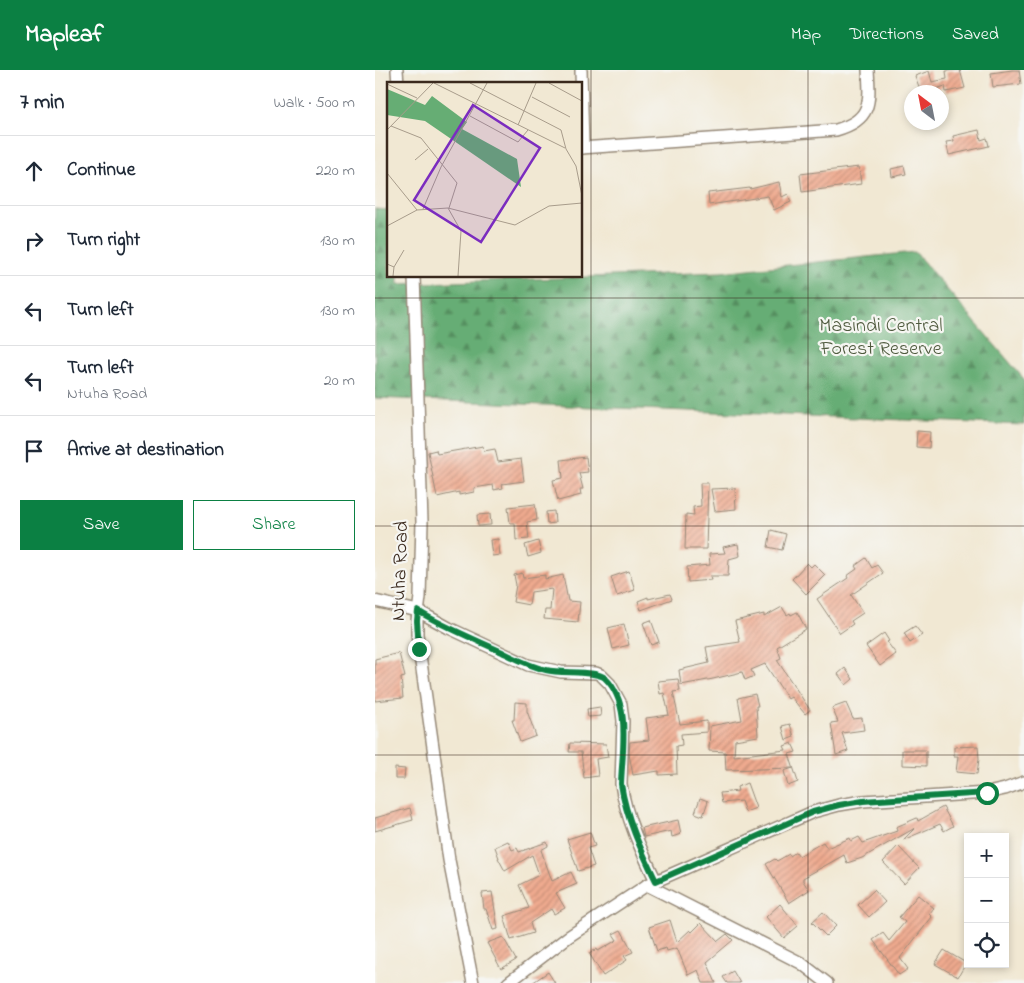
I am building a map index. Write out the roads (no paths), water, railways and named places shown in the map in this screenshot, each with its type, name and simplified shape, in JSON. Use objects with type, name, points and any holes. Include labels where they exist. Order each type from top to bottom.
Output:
[{"type":"street","points":[[583,148],[836,130],[858,121],[865,112],[870,98],[867,70]]},
{"type":"street","name":"Ntuha Road","points":[[414,278],[422,522],[420,597],[417,621],[419,649],[449,860],[473,983]]},
{"type":"street","points":[[375,601],[418,611],[449,628],[528,665],[561,672],[596,673],[606,679],[618,696],[623,714],[621,784],[651,883],[801,963],[827,983]]},
{"type":"street","points":[[508,983],[568,937],[651,883],[813,812],[863,801],[987,793],[1024,782]]},
{"type":"park label","name":"Masindi Central Forest Reserve","points":[[881,338]]}]
